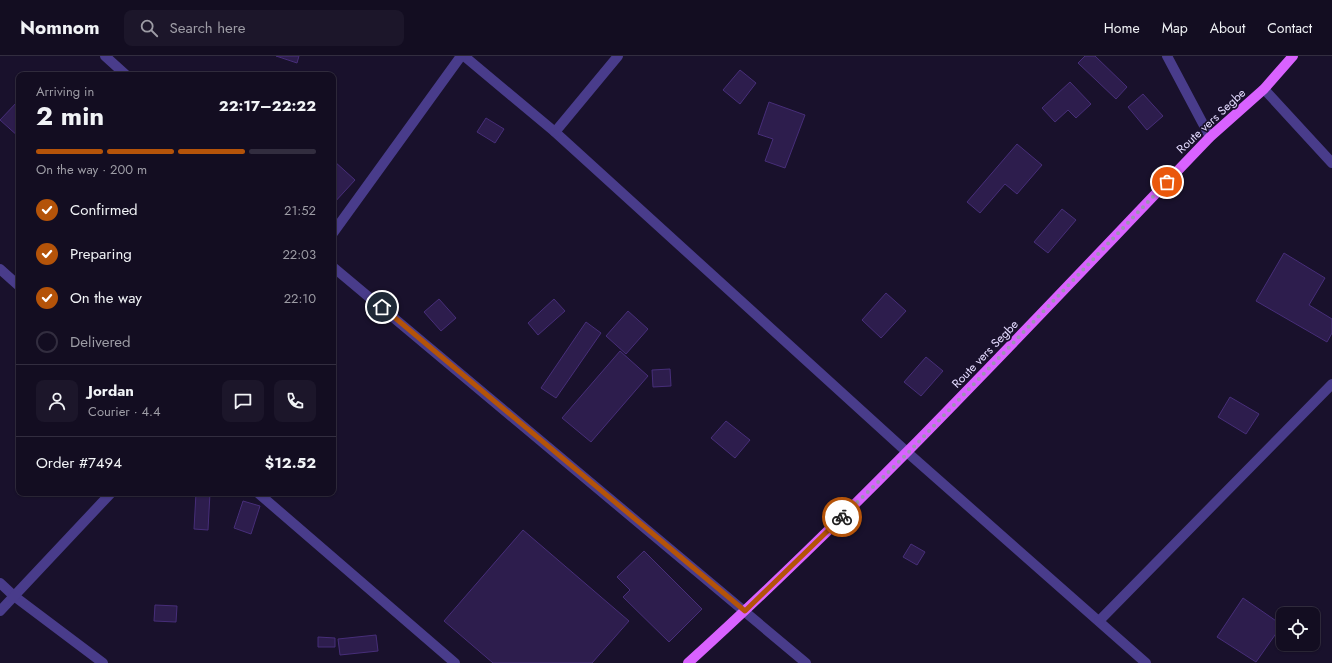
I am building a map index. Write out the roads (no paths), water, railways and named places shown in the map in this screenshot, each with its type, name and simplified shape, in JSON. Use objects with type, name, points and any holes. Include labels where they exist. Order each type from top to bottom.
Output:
[{"type":"main road","name":"Route vers Segbe","points":[[688,663],[745,611],[908,453],[1210,137],[1264,89],[1293,56]]},
{"type":"street","points":[[105,56],[123,72]]},
{"type":"street","points":[[336,229],[461,56]]},
{"type":"street","points":[[464,56],[555,132],[908,453],[1146,663]]},
{"type":"street","points":[[555,132],[618,56]]},
{"type":"street","points":[[1168,56],[1210,137]]},
{"type":"street","points":[[1264,89],[1332,163]]},
{"type":"street","points":[[0,269],[16,283]]},
{"type":"street","points":[[336,270],[806,663]]},
{"type":"street","points":[[1099,621],[1332,384]]},
{"type":"street","points":[[0,611],[108,496]]},
{"type":"street","points":[[261,496],[455,663]]},
{"type":"street","points":[[0,583],[14,596],[103,663]]}]
